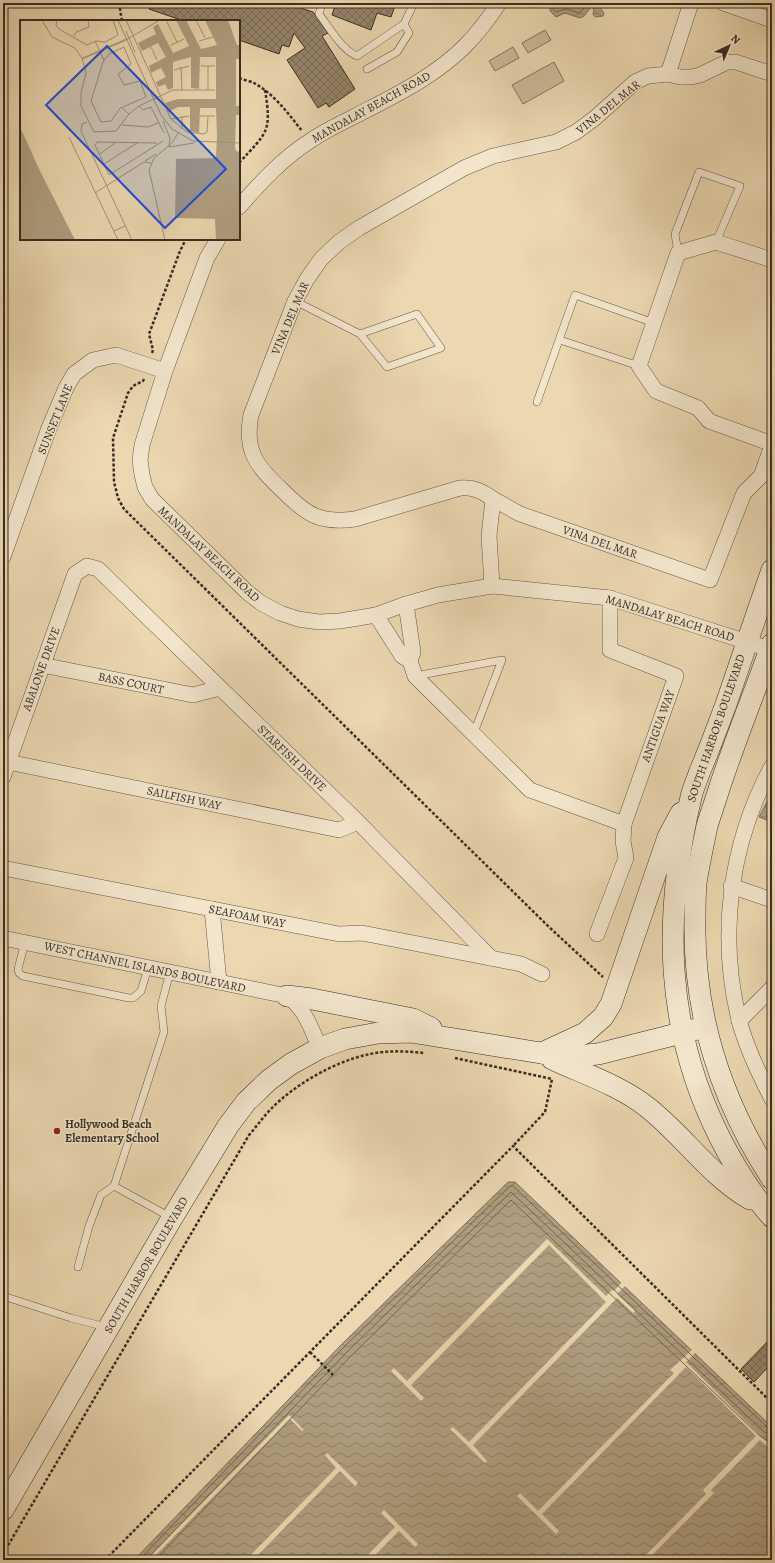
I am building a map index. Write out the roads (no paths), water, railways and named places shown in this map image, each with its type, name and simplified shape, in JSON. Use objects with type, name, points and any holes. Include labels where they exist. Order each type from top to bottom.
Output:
[{"type":"main road","name":"SOUTH HARBOR BOULEVARD","points":[[682,1033],[676,1000],[673,958],[675,889],[680,851],[691,795],[725,705],[746,641],[772,570]]},
{"type":"main road","name":"SOUTH HARBOR BOULEVARD","points":[[705,1027],[696,975],[696,883],[708,825],[729,759],[771,648]]},
{"type":"main road","points":[[541,1053],[560,1043],[585,1033],[603,1016],[611,1004],[668,837],[691,795]]},
{"type":"main road","name":"WEST CHANNEL ISLANDS BOULEVARD","points":[[287,996],[312,999],[413,1019],[451,1047]]},
{"type":"main road","points":[[705,1027],[721,1079],[739,1122],[759,1159],[772,1179]]},
{"type":"main road","name":"WEST CHANNEL ISLANDS BOULEVARD","points":[[320,1048],[345,1040],[378,1033],[411,1032],[451,1047],[575,1056],[598,1054],[705,1027]]},
{"type":"main road","points":[[682,1033],[696,1084],[712,1121],[736,1168],[767,1212]]},
{"type":"main road","name":"SOUTH HARBOR BOULEVARD","points":[[3,1510],[172,1218],[228,1126],[246,1102],[269,1080],[291,1064],[320,1048]]},
{"type":"main road","points":[[541,1053],[619,1088],[647,1107],[673,1130],[710,1167],[741,1194],[767,1212]]},
{"type":"street","name":"MANDALAY BEACH ROAD","points":[[240,206],[258,185],[282,162],[309,141],[402,91],[445,64],[475,36],[499,3]]},
{"type":"street","points":[[668,74],[691,3]]},
{"type":"street","points":[[723,3],[772,20]]},
{"type":"street","name":"VINA DEL MAR","points":[[772,74],[736,62],[722,64],[700,75],[691,77],[668,74],[648,76],[635,82],[595,118],[576,132],[556,142],[493,156],[464,168],[359,228],[339,242],[321,259],[306,279],[294,301],[251,415],[249,427],[249,442],[254,457],[266,476],[301,509],[311,515],[326,520],[341,521],[355,519],[460,488],[470,487],[478,489],[520,514],[710,580],[744,493],[761,476],[772,445]]},
{"type":"street","name":"MANDALAY BEACH ROAD","points":[[217,240],[207,258],[165,371],[142,445],[140,460],[142,475],[152,499],[246,592],[261,603],[280,613],[298,619],[319,622],[340,622],[376,615],[406,604],[438,595],[492,586],[610,598],[771,648]]},
{"type":"street","points":[[772,260],[716,242],[678,253],[639,366],[656,391],[698,408],[709,421],[772,445]]},
{"type":"street","name":"SUNSET LANE","points":[[3,557],[49,428],[66,388],[74,374],[93,360],[116,355],[165,371]]},
{"type":"street","points":[[492,586],[489,536],[493,499]]},
{"type":"street","name":"ABALONE DRIVE","points":[[3,777],[75,574],[87,566]]},
{"type":"street","name":"STARFISH DRIVE","points":[[87,566],[98,569],[358,822],[491,958]]},
{"type":"street","name":"ANTIGUA WAY","points":[[597,934],[626,858],[623,841],[624,824],[676,676],[610,650],[610,598]]},
{"type":"street","points":[[406,604],[413,652],[410,661],[415,676],[473,735],[530,790],[624,824]]},
{"type":"street","points":[[376,615],[402,656],[410,661]]},
{"type":"street","points":[[396,646],[412,642]]},
{"type":"street","name":"BASS COURT","points":[[42,665],[193,695],[220,688]]},
{"type":"street","name":"SAILFISH WAY","points":[[8,762],[340,830],[358,822]]},
{"type":"street","points":[[772,766],[750,812],[740,844],[731,886],[729,936],[733,986],[739,1021],[757,1071],[772,1099]]},
{"type":"street","name":"SEAFOAM WAY","points":[[3,868],[339,934],[362,932],[521,964],[542,974]]},
{"type":"street","points":[[731,886],[772,900]]},
{"type":"street","points":[[212,909],[219,982]]},
{"type":"street","name":"WEST CHANNEL ISLANDS BOULEVARD","points":[[3,938],[287,996]]},
{"type":"street","points":[[739,1021],[772,988]]},
{"type":"street","points":[[287,996],[295,1001],[302,1011],[320,1048]]},
{"type":"lane","points":[[322,3],[319,14],[351,54],[357,56],[404,24],[414,3]]},
{"type":"lane","points":[[367,69],[397,52],[409,33],[404,24]]},
{"type":"lane","points":[[678,253],[675,234],[699,172],[740,186],[716,242]]},
{"type":"lane","points":[[537,402],[575,295],[654,323]]},
{"type":"lane","points":[[294,301],[360,334],[387,367],[441,348],[417,314],[360,334]]},
{"type":"lane","points":[[560,340],[639,366]]},
{"type":"lane","points":[[415,676],[502,660],[473,735]]},
{"type":"lane","points":[[25,942],[18,969],[19,973],[23,976],[133,998],[141,991],[148,968]]},
{"type":"lane","points":[[78,1267],[89,1226],[101,1195],[114,1186],[164,1032],[161,1006],[170,972]]},
{"type":"lane","points":[[114,1186],[172,1218]]},
{"type":"lane","points":[[3,1296],[71,1318],[109,1327]]},
{"type":"water","points":[[550,3],[601,3],[598,5],[604,13],[603,16],[595,17],[593,14],[594,9],[591,7],[584,16],[580,18],[565,13],[556,17],[550,11]]},
{"type":"water","points":[[772,792],[772,822],[759,817]]},
{"type":"water","points":[[508,1182],[515,1182],[772,1427],[772,1560],[134,1560],[341,1345]]},
{"type":"place","name":"Hollywood Beach Elementary School","points":[[57,1131]]}]
